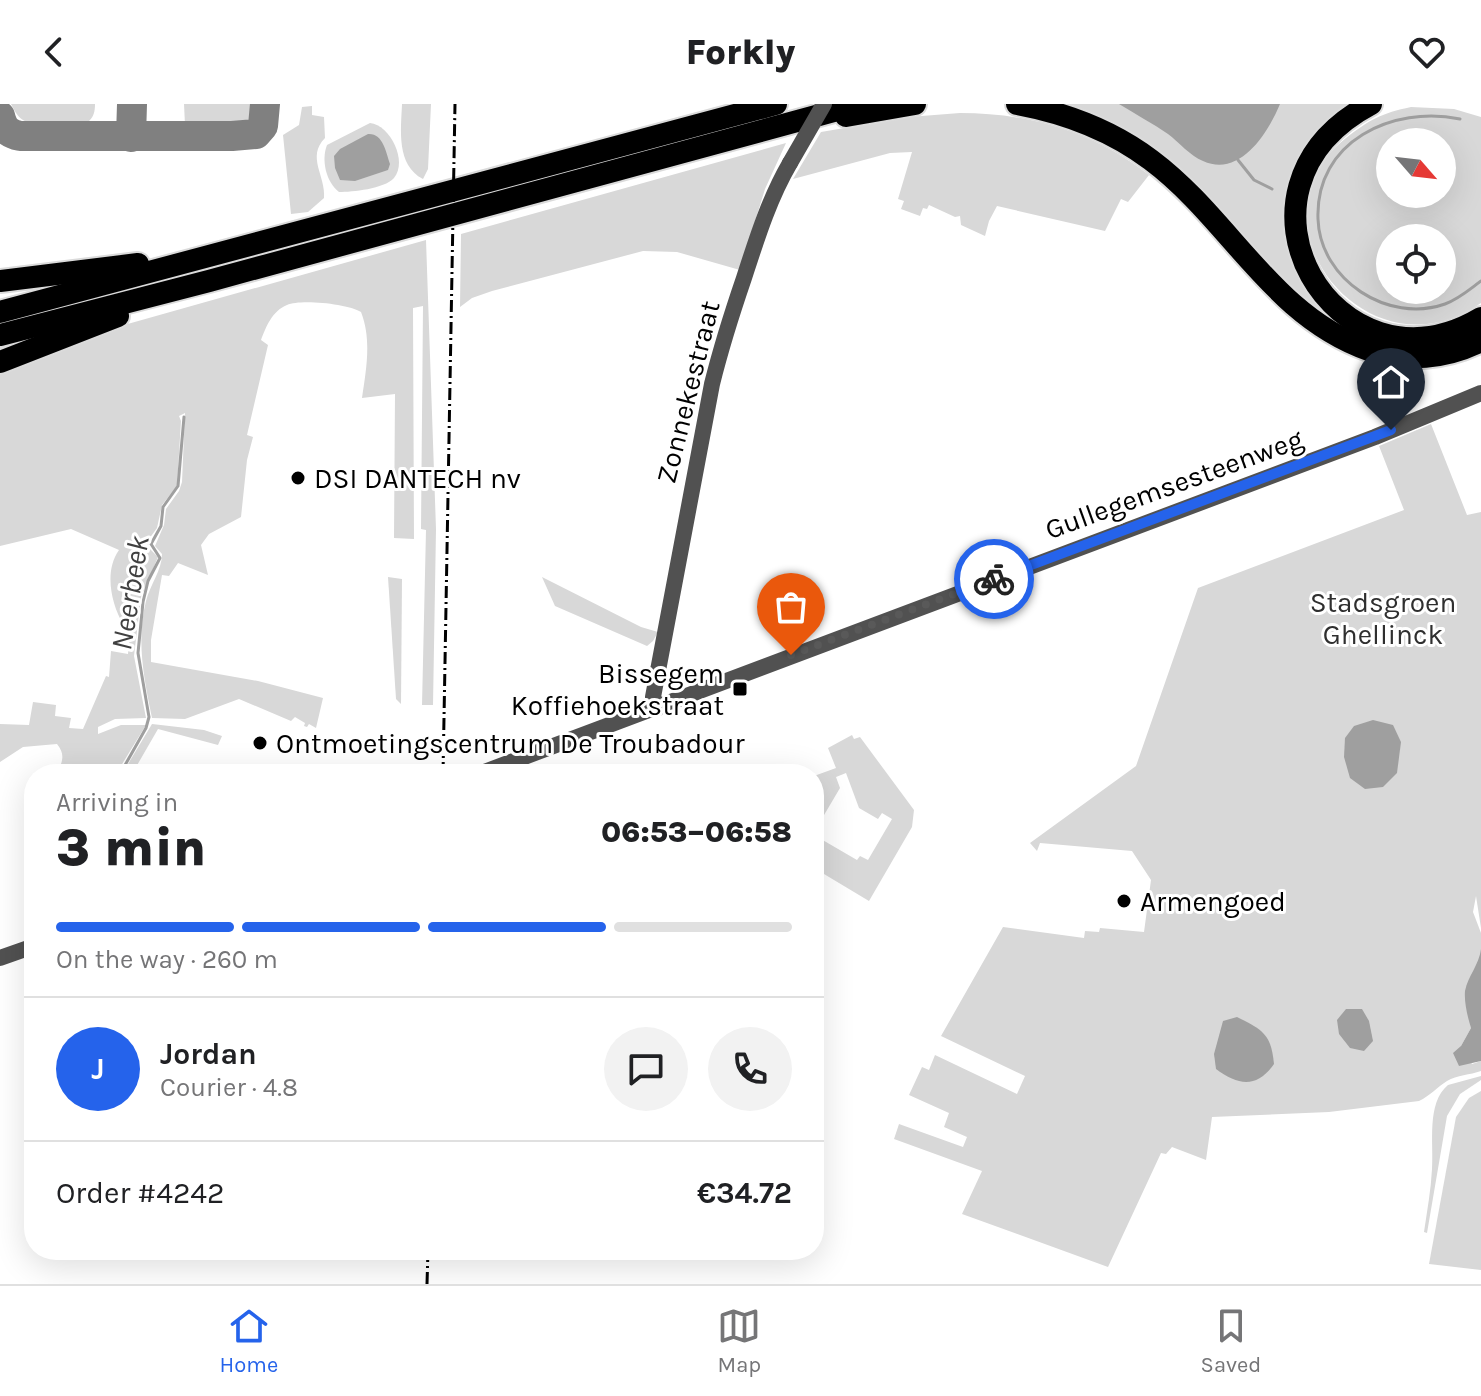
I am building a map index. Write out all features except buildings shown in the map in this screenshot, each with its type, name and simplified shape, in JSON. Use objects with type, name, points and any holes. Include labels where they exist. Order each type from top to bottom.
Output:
[{"type":"highway","points":[[0,312],[776,104]]},
{"type":"highway","points":[[0,335],[860,104]]},
{"type":"highway","points":[[743,137],[915,104]]},
{"type":"highway","points":[[1017,104],[1078,119],[1119,139],[1152,161],[1188,193],[1278,293],[1331,333],[1354,344],[1399,357],[1445,355],[1481,341]]},
{"type":"highway","points":[[1371,104],[1333,128],[1304,169],[1294,208],[1299,247],[1306,269],[1324,297],[1354,321],[1375,331],[1401,337],[1424,337],[1464,328],[1481,318]]},
{"type":"highway","points":[[0,281],[213,256]]},
{"type":"highway","points":[[0,362],[209,281]]},
{"type":"street","name":"Zonnekestraat","points":[[658,708],[653,697],[712,384],[732,310],[772,198],[824,104]]},
{"type":"street","name":"Gullegemsesteenweg","points":[[506,764],[1375,437],[1481,393]]},
{"type":"street","points":[[0,958],[24,950]]},
{"type":"green space","points":[[11,104],[95,104],[94,114],[88,122],[46,126],[23,120]]},
{"type":"green space","points":[[184,104],[256,104],[250,122],[243,125],[185,125]]},
{"type":"green space","points":[[402,104],[431,104],[428,169],[423,179],[414,173],[404,156]]},
{"type":"green space","points":[[1062,104],[1350,104],[1328,119],[1297,162],[1285,213],[1286,239],[1293,264],[1310,294],[1347,326],[1345,330],[1299,298],[1221,215]]},
{"type":"green space","points":[[312,106],[312,115],[324,117],[325,138],[317,152],[317,160],[324,198],[308,212],[291,214],[283,135],[299,125],[302,107]]},
{"type":"green space","points":[[1411,107],[1454,109],[1481,117],[1481,303],[1438,322],[1397,323],[1361,308],[1331,282],[1312,248],[1306,210],[1317,172],[1346,138],[1384,115]]},
{"type":"green space","points":[[960,113],[1011,117],[1060,128],[1106,147],[1149,175],[1128,202],[1121,199],[1105,231],[997,206],[985,236],[961,225],[960,216],[955,217],[929,205],[927,209],[923,208],[920,216],[901,209],[904,201],[898,199],[912,152],[890,153],[793,179],[821,132],[909,117]]},
{"type":"green space","points":[[370,123],[384,130],[395,145],[398,171],[383,185],[339,192],[326,170],[327,145]]},
{"type":"green space","points":[[786,143],[765,189],[740,270],[677,252],[643,251],[492,291],[472,298],[460,307],[461,234]]},
{"type":"green space","points":[[426,240],[436,529],[433,705],[422,705],[426,530],[421,529],[423,306],[413,308],[414,539],[394,538],[395,394],[362,398],[367,344],[361,312],[336,305],[294,303],[274,315],[261,340],[268,345],[247,435],[253,437],[247,460],[241,517],[209,534],[201,545],[208,575],[178,563],[169,576],[162,575],[151,640],[151,662],[258,681],[323,698],[316,728],[309,724],[304,726],[305,723],[295,717],[291,721],[239,699],[185,719],[152,718],[142,660],[143,616],[161,560],[162,554],[155,546],[164,525],[166,509],[182,482],[185,413],[179,416],[177,486],[162,505],[157,528],[149,539],[148,547],[158,557],[141,597],[134,656],[146,718],[115,719],[98,727],[98,734],[121,725],[146,725],[122,764],[61,764],[62,755],[57,744],[23,747],[0,762],[0,724],[29,725],[33,702],[56,705],[55,716],[71,718],[69,728],[83,729],[106,676],[109,677],[111,651],[128,654],[130,629],[128,621],[123,624],[119,616],[111,587],[112,567],[119,550],[71,529],[0,546],[0,372],[117,327]]},
{"type":"green space","name":"Stadsgroen Ghellinck","points":[[1431,424],[1467,515],[1481,512],[1481,928],[1476,896],[1473,912],[1481,933],[1481,949],[1480,961],[1465,992],[1471,1028],[1461,1046],[1472,1064],[1481,1061],[1481,1071],[1451,1079],[1419,1101],[1329,1112],[1212,1117],[1206,1160],[1172,1147],[1166,1154],[1161,1153],[1108,1267],[962,1214],[982,1171],[894,1139],[899,1124],[963,1147],[967,1137],[944,1127],[949,1113],[909,1095],[922,1067],[929,1070],[935,1055],[1017,1094],[1025,1076],[941,1036],[1003,927],[1084,938],[1085,931],[1099,932],[1100,928],[1144,932],[1151,880],[1132,851],[1040,843],[1037,851],[1030,843],[1136,766],[1198,588],[1404,510],[1379,446]]},
{"type":"green space","points":[[388,577],[402,579],[401,704],[396,699]]},
{"type":"green space","points":[[542,577],[641,627],[658,632],[647,646],[555,606]]},
{"type":"green space","points":[[152,724],[204,730],[222,736],[218,745],[158,729],[138,764],[128,764]]},
{"type":"green space","points":[[852,735],[854,739],[860,737],[914,810],[912,827],[869,901],[824,874],[824,841],[857,860],[860,856],[868,860],[892,819],[882,813],[878,819],[859,808],[846,773],[836,777],[840,788],[824,815],[824,772],[836,768],[828,748]]},
{"type":"green space","points":[[1481,1076],[1481,1080],[1460,1094],[1447,1116],[1427,1233],[1424,1232],[1431,1185],[1432,1124],[1436,1102],[1448,1085]]},
{"type":"green space","points":[[1481,1091],[1481,1270],[1429,1264],[1456,1117],[1469,1098]]},
{"type":"shaded area","points":[[1119,104],[1280,104],[1268,128],[1251,150],[1229,163],[1216,165],[1198,159],[1168,134]]},
{"type":"shaded area","points":[[368,134],[377,137],[383,144],[390,164],[388,170],[355,181],[340,180],[334,156],[340,149]]},
{"type":"shaded area","points":[[1373,720],[1393,725],[1401,742],[1397,773],[1383,787],[1365,789],[1350,778],[1344,757],[1345,738],[1354,726]]},
{"type":"shaded area","points":[[1481,949],[1481,1061],[1459,1066],[1453,1053],[1461,1046],[1471,1028],[1465,991]]},
{"type":"shaded area","points":[[1346,1009],[1362,1009],[1369,1021],[1373,1041],[1364,1051],[1350,1048],[1339,1034],[1337,1020]]},
{"type":"shaded area","points":[[1237,1017],[1264,1034],[1271,1046],[1274,1064],[1254,1081],[1232,1079],[1216,1069],[1214,1054],[1223,1021]]},
{"type":"waterway","points":[[1460,119],[1435,116],[1409,118],[1363,134],[1344,149],[1330,168],[1320,192],[1318,219],[1322,241],[1331,261],[1344,278],[1380,302],[1401,308],[1423,309],[1450,302],[1481,281]]},
{"type":"waterway","points":[[1238,160],[1254,180],[1272,189]]},
{"type":"waterway","name":"Neerbeek","points":[[126,764],[149,717],[138,653],[143,602],[148,581],[160,558],[151,544],[161,526],[163,507],[178,486],[184,417]]},
{"type":"taxiway","points":[[131,137],[132,104]]},
{"type":"taxiway","points":[[0,116],[6,129],[20,136],[232,136],[256,134],[263,126],[265,104]]},
{"type":"railway","points":[[443,764],[455,104]]},
{"type":"railway","points":[[427,1284],[428,1260]]},
{"type":"way so far","points":[[791,655],[994,579]]},
{"type":"place","name":"DSI DANTECH nv","points":[[298,478]]},
{"type":"place","name":"Bissegem Koffiehoekstraat","points":[[740,689]]},
{"type":"place","name":"Ontmoetingscentrum De Troubadour","points":[[260,743]]},
{"type":"place","name":"Armengoed","points":[[1124,901]]},
{"type":"route","points":[[994,579],[1391,430]]}]
